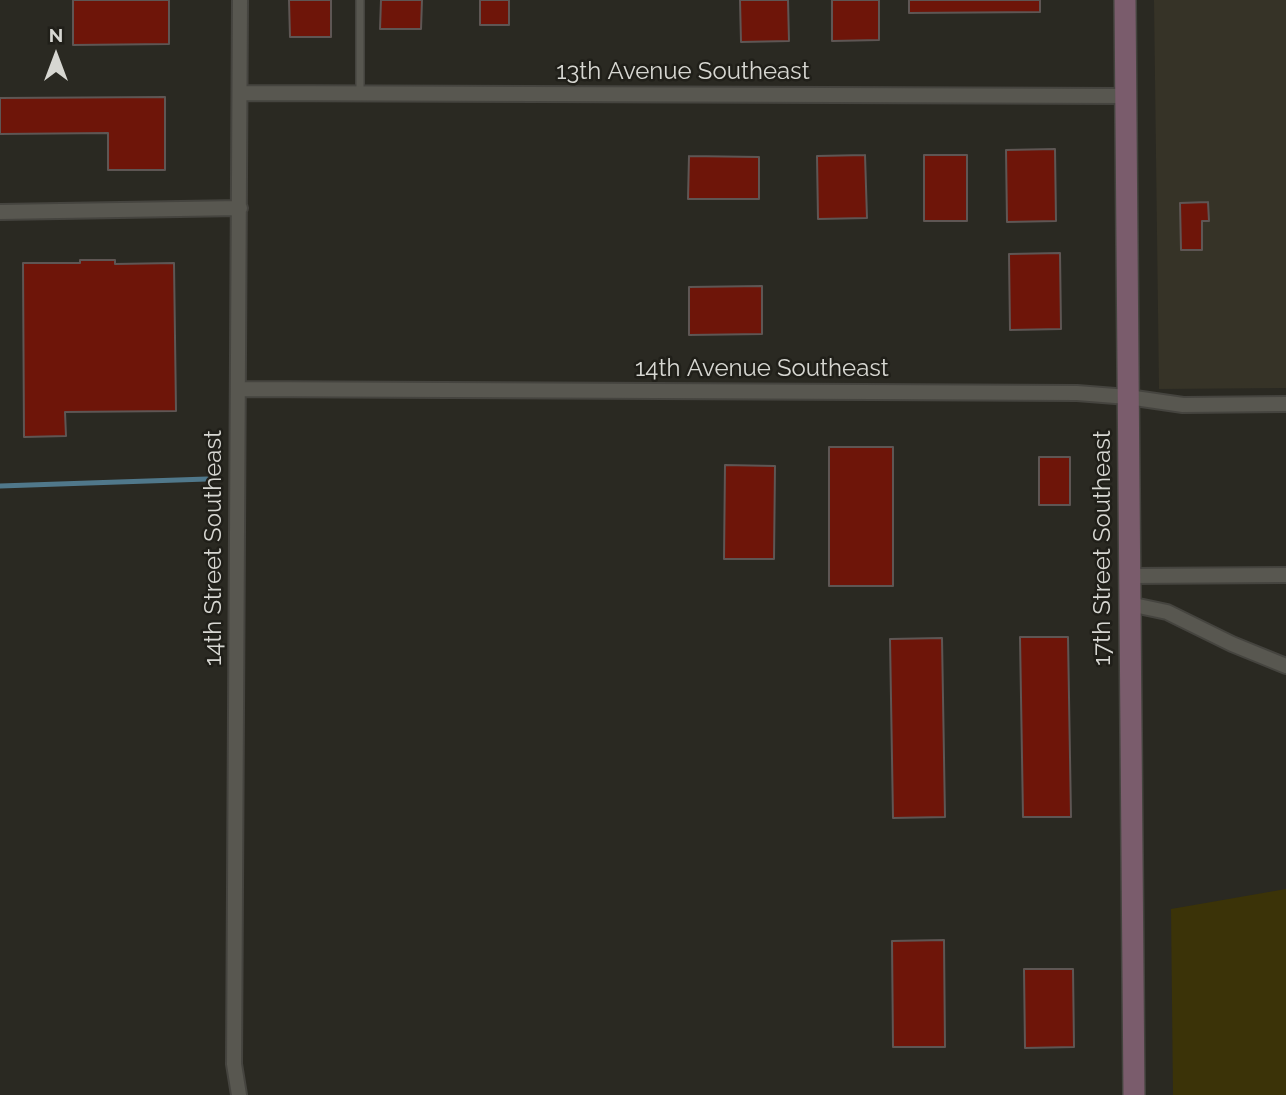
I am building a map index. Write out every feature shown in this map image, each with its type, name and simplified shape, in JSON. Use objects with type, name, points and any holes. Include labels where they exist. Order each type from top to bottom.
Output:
[{"type":"street","name":"14th Street Southeast","points":[[239,1095],[234,1064],[240,0]]},
{"type":"street","name":"17th Street Southeast","points":[[1125,0],[1134,1095]]},
{"type":"street","name":"13th Avenue Southeast","points":[[240,93],[1125,96]]},
{"type":"street","points":[[0,212],[240,208]]},
{"type":"street","name":"14th Avenue Southeast","points":[[238,389],[1063,393],[1128,397],[1183,405],[1286,404]]},
{"type":"street","points":[[1129,576],[1286,575]]},
{"type":"street","points":[[1129,604],[1167,612],[1232,644],[1286,666]]},
{"type":"lane","points":[[360,0],[360,94]]},
{"type":"shaded area","points":[[1154,0],[1286,0],[1286,388],[1159,389]]},
{"type":"shaded area","points":[[1286,889],[1286,1095],[1173,1095],[1171,909]]},
{"type":"building","points":[[73,0],[169,0],[169,44],[73,45]]},
{"type":"building","points":[[289,0],[331,0],[331,37],[290,37]]},
{"type":"building","points":[[381,0],[422,0],[421,29],[380,29]]},
{"type":"building","points":[[480,0],[509,0],[509,25],[480,25]]},
{"type":"building","points":[[740,0],[788,0],[789,41],[741,42]]},
{"type":"building","points":[[832,0],[879,0],[879,40],[832,41]]},
{"type":"building","points":[[909,0],[1040,0],[1040,12],[909,13]]},
{"type":"building","points":[[165,97],[165,170],[108,170],[108,133],[0,134],[0,98]]},
{"type":"building","points":[[1055,149],[1056,221],[1007,222],[1006,150]]},
{"type":"building","points":[[865,155],[867,218],[818,219],[817,156]]},
{"type":"building","points":[[924,155],[967,155],[967,221],[924,221]]},
{"type":"building","points":[[689,156],[759,157],[759,199],[688,199]]},
{"type":"building","points":[[1208,202],[1209,221],[1202,221],[1202,250],[1181,250],[1180,203]]},
{"type":"building","points":[[1060,253],[1061,329],[1010,330],[1009,254]]},
{"type":"building","points":[[80,260],[115,260],[115,264],[174,263],[176,411],[65,412],[66,436],[24,437],[23,263],[80,263]]},
{"type":"building","points":[[762,286],[762,334],[689,335],[689,287]]},
{"type":"building","points":[[829,447],[893,447],[893,586],[829,586]]},
{"type":"building","points":[[1039,457],[1070,457],[1070,505],[1039,505]]},
{"type":"building","points":[[725,465],[775,466],[774,559],[724,559]]},
{"type":"building","points":[[1020,637],[1068,637],[1071,817],[1023,817]]},
{"type":"building","points":[[942,638],[945,817],[893,818],[890,639]]},
{"type":"building","points":[[944,940],[945,1047],[893,1047],[892,941]]},
{"type":"building","points":[[1024,969],[1073,969],[1074,1047],[1025,1048]]},
{"type":"waterway","points":[[0,486],[207,479]]}]
